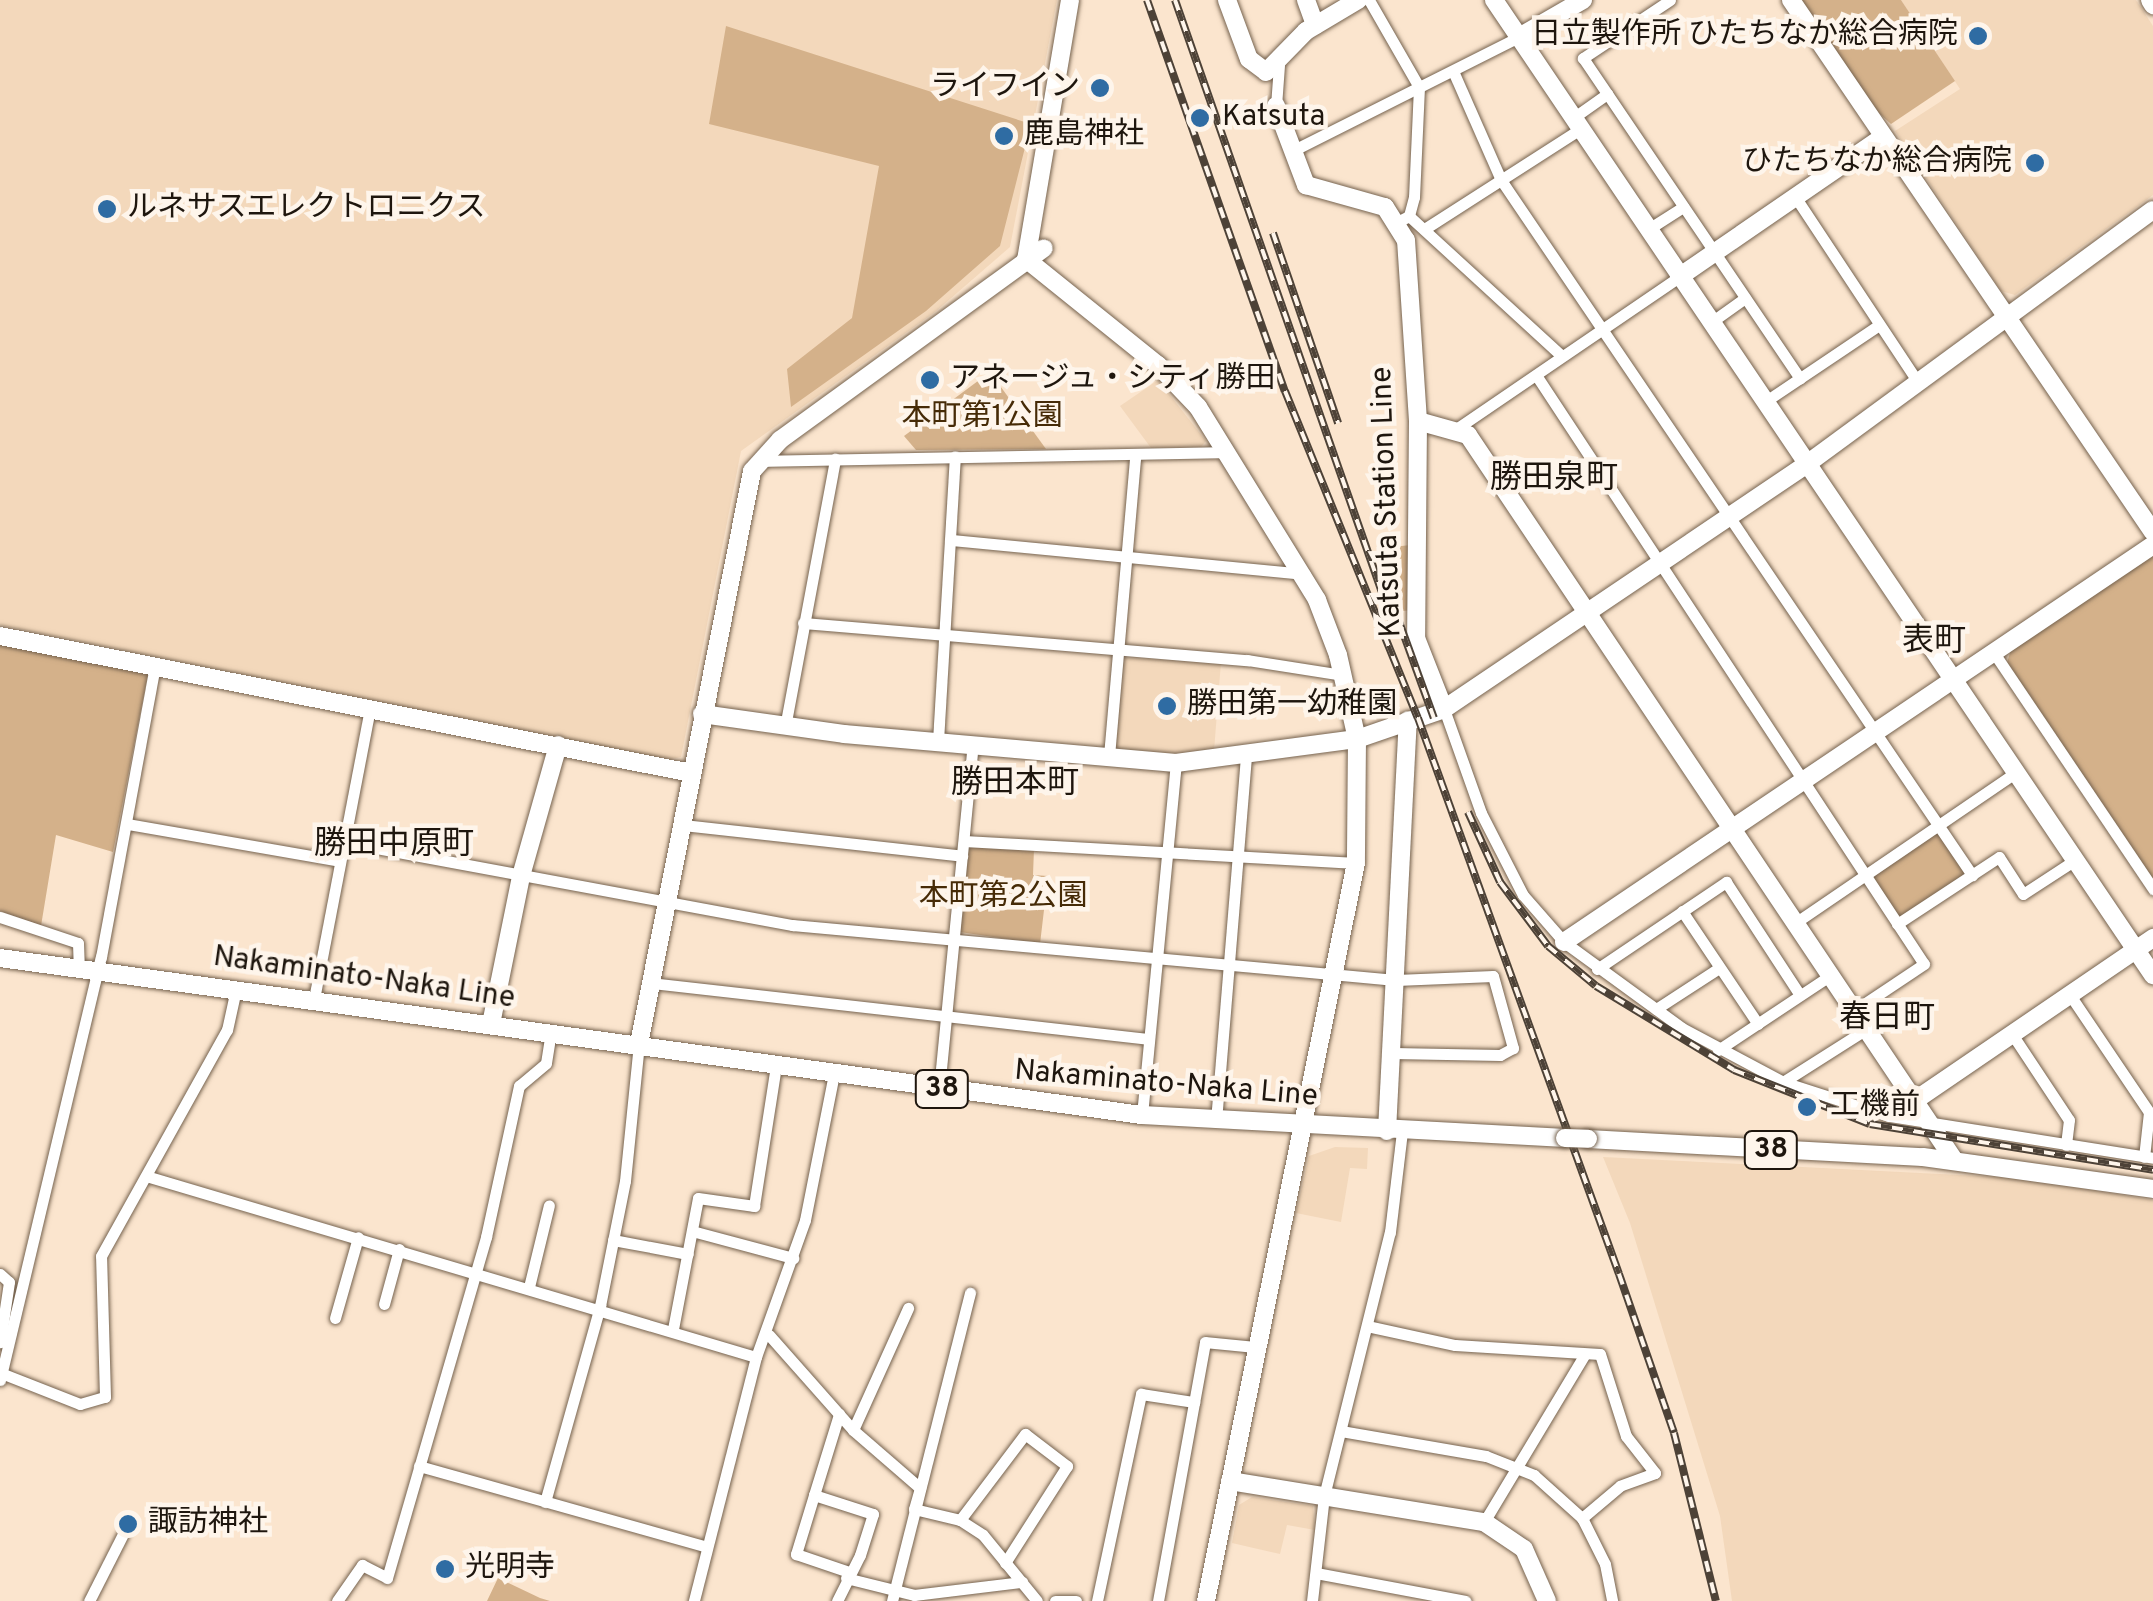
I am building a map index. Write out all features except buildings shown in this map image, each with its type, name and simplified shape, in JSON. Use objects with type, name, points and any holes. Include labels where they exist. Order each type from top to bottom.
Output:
[{"type":"street","points":[[1026,259],[1070,0]]},
{"type":"street","points":[[1227,0],[1249,59],[1270,68]]},
{"type":"street","points":[[1306,0],[1315,25]]},
{"type":"street","points":[[1270,68],[1315,25],[1358,0]]},
{"type":"street","points":[[1369,0],[1419,86],[1404,219]]},
{"type":"street","points":[[1494,0],[1763,404],[2153,975]]},
{"type":"street","points":[[1292,151],[1519,38],[1584,0]]},
{"type":"street","points":[[1670,0],[1583,58],[1800,379]]},
{"type":"street","points":[[1791,0],[2153,532]]},
{"type":"street","points":[[1270,68],[1276,106],[1306,185],[1373,202],[1426,228],[1562,356]]},
{"type":"street","points":[[1270,68],[1276,106]]},
{"type":"street","points":[[1452,71],[1502,180],[1972,875]]},
{"type":"street","points":[[1426,228],[1502,180],[1608,94]]},
{"type":"street","points":[[1418,421],[1459,427],[1883,138]]},
{"type":"street","points":[[1796,198],[1918,382]]},
{"type":"street","points":[[1647,230],[1683,207]]},
{"type":"street","points":[[702,714],[785,727],[1176,763],[1357,740],[1444,710],[1807,464],[2153,210]]},
{"type":"street","name":"Katsuta Station Line","points":[[1404,219],[1418,421],[1416,638],[1444,710]]},
{"type":"street","points":[[545,1502],[600,1306],[639,1088],[640,1044],[651,983],[702,714],[758,461],[1044,248]]},
{"type":"street","points":[[1026,259],[1175,380],[1226,452],[1304,574],[1343,675],[1357,740],[1356,863],[1298,1126],[1206,1601]]},
{"type":"street","points":[[1710,323],[1745,298]]},
{"type":"street","points":[[1763,404],[1879,324]]},
{"type":"street","points":[[1536,374],[1924,964],[1855,1010]]},
{"type":"street","points":[[1459,427],[1588,612],[1954,1160]]},
{"type":"street","points":[[758,461],[1226,452]]},
{"type":"street","points":[[1110,756],[1135,456]]},
{"type":"street","points":[[938,741],[955,458]]},
{"type":"street","points":[[785,727],[835,460]]},
{"type":"street","points":[[952,540],[1304,574]]},
{"type":"street","points":[[1564,942],[2153,544]]},
{"type":"street","points":[[804,623],[1118,654],[1247,660],[1343,675]]},
{"type":"street","points":[[0,636],[691,773]]},
{"type":"street","points":[[1994,653],[2153,888]]},
{"type":"street","points":[[155,665],[128,824],[88,969],[1,1375],[80,1404],[105,1397],[101,1256],[227,1030],[236,989]]},
{"type":"street","points":[[314,999],[370,708]]},
{"type":"street","points":[[1444,710],[1498,852],[1522,895],[1564,942],[1718,1050],[1783,1082],[1932,1125],[2149,1157],[2149,1112],[2070,995]]},
{"type":"street","points":[[1312,1601],[1324,1496],[1390,1232],[1395,1131],[1392,1054],[1408,721]]},
{"type":"street","points":[[491,1024],[521,876],[558,745]]},
{"type":"street","points":[[939,1089],[973,745]]},
{"type":"street","points":[[1216,1120],[1246,755]]},
{"type":"street","points":[[1142,1116],[1176,763]]},
{"type":"street","points":[[1796,923],[2016,772]]},
{"type":"street","points":[[128,824],[340,861]]},
{"type":"street","points":[[683,825],[962,856]]},
{"type":"street","points":[[964,840],[1356,863]]},
{"type":"street","points":[[344,842],[792,926],[1396,980],[1493,976],[1512,1048],[1500,1055],[1392,1054]]},
{"type":"street","points":[[1897,924],[1999,857],[2023,894],[2075,860]]},
{"type":"street","points":[[1597,968],[1726,882],[1800,995]]},
{"type":"street","points":[[1682,911],[1758,1024]]},
{"type":"street","points":[[0,917],[78,943],[88,969]]},
{"type":"street","points":[[1916,1099],[2153,938]]},
{"type":"street","name":"Nakaminato-Naka Line","points":[[0,958],[1142,1116],[1954,1160],[2153,1189]]},
{"type":"street","points":[[1656,1010],[1719,968]]},
{"type":"street","points":[[1718,1050],[1832,975]]},
{"type":"street","points":[[651,983],[1149,1038]]},
{"type":"street","points":[[1783,1082],[1868,1028]]},
{"type":"street","points":[[338,1601],[362,1565],[387,1578],[473,1271],[519,1086],[546,1063],[551,1032]]},
{"type":"street","points":[[2012,1034],[2069,1120],[2066,1145]]},
{"type":"street","points":[[673,1329],[698,1198],[754,1206],[776,1066]]},
{"type":"street","points":[[694,1601],[703,1546],[756,1357],[769,1334],[793,1258],[834,1074]]},
{"type":"street","points":[[146,1176],[600,1306],[756,1357]]},
{"type":"street","points":[[529,1288],[548,1205]]},
{"type":"street","points":[[692,1231],[793,1258]]},
{"type":"street","points":[[334,1318],[358,1238]]},
{"type":"street","points":[[613,1240],[688,1254]]},
{"type":"street","points":[[384,1304],[399,1249]]},
{"type":"street","points":[[0,1274],[9,1282],[0,1342]]},
{"type":"street","points":[[894,1596],[970,1292]]},
{"type":"street","points":[[853,1430],[908,1308]]},
{"type":"street","points":[[1367,1326],[1456,1345],[1600,1354],[1626,1436],[1655,1473],[1620,1486],[1582,1518]]},
{"type":"street","points":[[769,1334],[853,1430],[920,1488]]},
{"type":"street","points":[[1158,1601],[1205,1342],[1255,1347]]},
{"type":"street","points":[[1484,1522],[1586,1354]]},
{"type":"street","points":[[1097,1601],[1141,1394],[1194,1402]]},
{"type":"street","points":[[839,1414],[796,1554],[894,1596],[1022,1582]]},
{"type":"street","points":[[1341,1431],[1516,1464],[1582,1518],[1606,1564],[1612,1601]]},
{"type":"street","points":[[960,1520],[1025,1434],[1067,1466],[1005,1563]]},
{"type":"street","points":[[419,1466],[703,1546]]},
{"type":"street","points":[[1230,1480],[1484,1522],[1524,1549],[1547,1601]]},
{"type":"street","points":[[814,1495],[873,1514],[837,1601]]},
{"type":"street","points":[[914,1509],[960,1520],[983,1535],[1037,1601]]},
{"type":"street","points":[[89,1601],[123,1534]]},
{"type":"street","points":[[1316,1572],[1437,1590],[1465,1601]]},
{"type":"street","points":[[1055,1601],[1076,1601]]},
{"type":"shaded area","points":[[0,0],[1057,0],[1010,247],[935,312],[741,451],[681,757],[666,760],[0,625]]},
{"type":"shaded area","name":"ひたちなか総合病院","points":[[1901,0],[2136,0],[2153,26],[2153,195],[2015,295],[2001,291],[1895,131],[1960,89]]},
{"type":"shaded area","points":[[1158,380],[1206,441],[1201,447],[1151,448],[1120,406]]},
{"type":"shaded area","name":"勝田第一幼稚園","points":[[1124,658],[1221,662],[1214,751],[1177,757],[1114,748]]},
{"type":"shaded area","points":[[1335,1147],[1368,1148],[1367,1169],[1350,1168],[1341,1222],[1296,1213],[1309,1156]]},
{"type":"shaded area","points":[[1603,1157],[2018,1178],[2153,1200],[2153,1601],[1732,1601],[1720,1516],[1630,1223]]},
{"type":"shaded area","points":[[1252,1497],[1313,1506],[1315,1530],[1287,1525],[1280,1554],[1232,1543],[1239,1505]]},
{"type":"green space","points":[[1799,0],[1901,0],[1955,81],[1891,124],[1871,106]]},
{"type":"green space","points":[[726,26],[1031,124],[1000,246],[926,311],[791,407],[787,369],[852,318],[879,166],[709,124]]},
{"type":"green space","name":"本町第1公園","points":[[990,372],[1046,449],[916,450],[904,436]]},
{"type":"green space","points":[[1411,545],[1412,610],[1403,611],[1382,548]]},
{"type":"green space","points":[[2153,555],[2153,879],[2007,663],[2011,649]]},
{"type":"green space","points":[[0,641],[149,669],[113,852],[56,835],[41,926],[0,911]]},
{"type":"green space","points":[[1937,825],[1972,875],[1897,924],[1864,874]]},
{"type":"green space","name":"本町第2公園","points":[[975,843],[1034,849],[1033,875],[1048,876],[1040,944],[960,932],[968,850]]},
{"type":"green space","points":[[498,1578],[540,1598],[550,1601],[487,1601]]},
{"type":"railway","points":[[1147,0],[1285,391],[1418,718],[1619,1274],[1674,1433],[1716,1601]]},
{"type":"railway","points":[[1175,0],[1392,621]]},
{"type":"railway","points":[[1273,233],[1338,423]]},
{"type":"railway","points":[[1393,605],[1434,718]]},
{"type":"railway","points":[[1468,812],[1500,882],[1548,946],[1596,986],[1734,1070],[1870,1124],[2153,1170]]},
{"type":"place","name":"日立製作所 ひたちなか総合病院","points":[[1978,36]]},
{"type":"place","name":"ライフイン","points":[[1100,88]]},
{"type":"place","name":"Katsuta","points":[[1200,118]]},
{"type":"place","name":"鹿島神社","points":[[1004,136]]},
{"type":"place","name":"ひたちなか総合病院","points":[[2035,163]]},
{"type":"place","name":"ルネサスエレクトロニクス","points":[[107,209]]},
{"type":"place","name":"アネージュ・シティ勝田","points":[[930,380]]},
{"type":"place","name":"勝田第一幼稚園","points":[[1167,706]]},
{"type":"place","name":"工機前","points":[[1807,1107]]},
{"type":"place","name":"諏訪神社","points":[[128,1524]]},
{"type":"place","name":"光明寺","points":[[445,1569]]},
{"type":"district","name":"勝田泉町","points":[[1554,479]]},
{"type":"district","name":"表町","points":[[1934,642]]},
{"type":"district","name":"勝田本町","points":[[1015,784]]},
{"type":"district","name":"勝田中原町","points":[[394,845]]},
{"type":"district","name":"春日町","points":[[1887,1019]]}]
